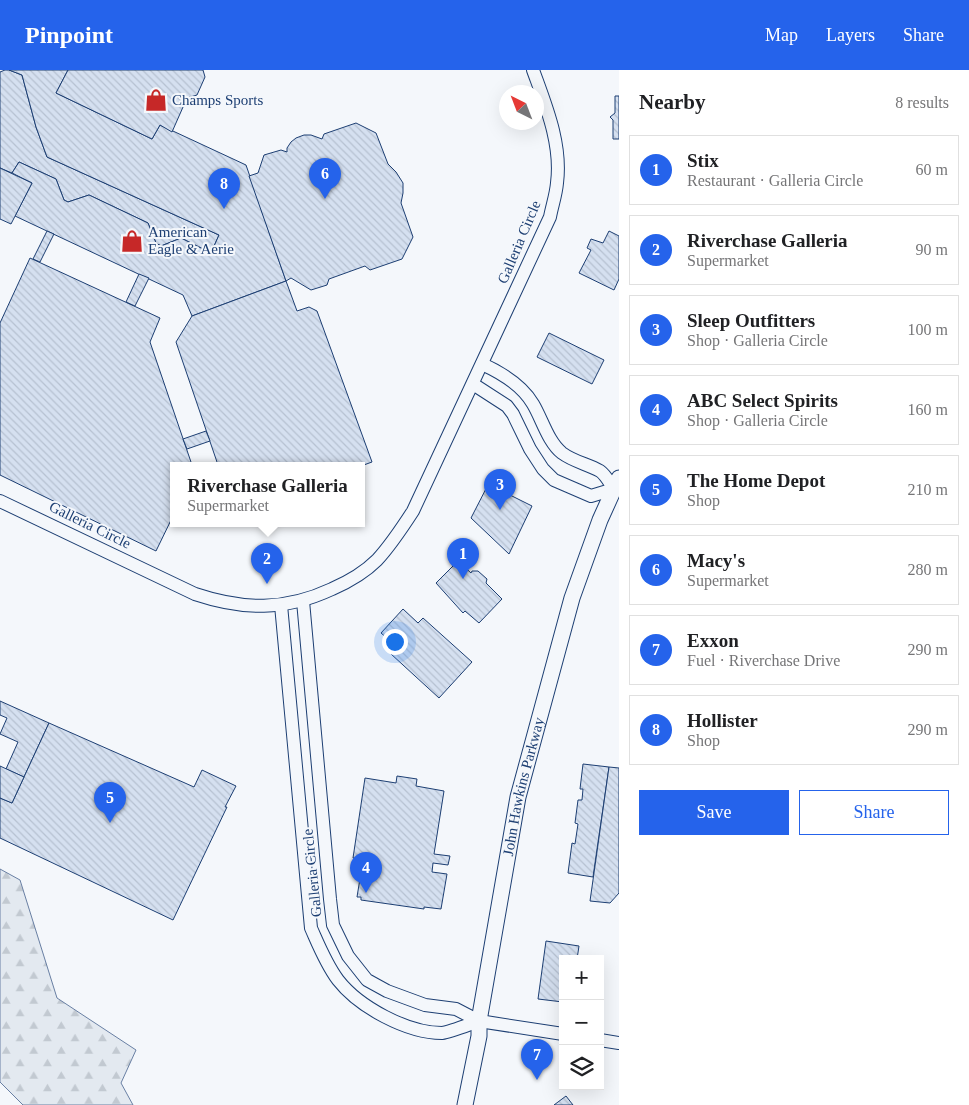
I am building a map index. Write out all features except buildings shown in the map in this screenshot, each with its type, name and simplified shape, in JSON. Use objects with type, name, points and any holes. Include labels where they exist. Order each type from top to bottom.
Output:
[{"type":"main road","name":"John Hawkins Parkway","points":[[465,1105],[479,1036],[479,1021],[518,796],[572,598],[600,520],[617,486]]},
{"type":"street","name":"Galleria Circle","points":[[0,501],[195,594],[213,600],[244,606],[272,606],[303,601],[346,583],[376,561],[394,540],[413,511],[550,218],[558,181],[557,153],[553,131],[533,70]]},
{"type":"street","points":[[473,384],[507,406],[542,469],[554,480],[591,496],[617,486],[601,472],[580,464],[561,452],[544,427],[534,405],[522,390],[508,378],[482,364]]},
{"type":"street","name":"Galleria Circle","points":[[303,601],[333,925],[348,956],[367,980],[425,1005],[456,1009],[479,1021]]},
{"type":"street","name":"Galleria Circle","points":[[280,605],[311,928],[325,961],[339,981],[359,1001],[382,1016],[412,1028],[443,1033],[479,1021]]},
{"type":"street","points":[[479,1021],[559,1033]]},
{"type":"street","points":[[604,1041],[619,1043]]},
{"type":"green space","points":[[0,869],[20,880],[57,998],[136,1050],[121,1083],[133,1105],[23,1105],[0,1082]]},
{"type":"place","name":"Champs Sports","points":[[156,100]]},
{"type":"place","name":"Macy's","points":[[325,199]]},
{"type":"place","name":"Hollister","points":[[224,209]]},
{"type":"place","name":"American Eagle & Aerie","points":[[132,241]]},
{"type":"place","name":"Sleep Outfitters","points":[[500,510]]},
{"type":"place","name":"Stix","points":[[463,579]]},
{"type":"place","name":"Riverchase Galleria","points":[[267,584]]},
{"type":"place","name":"The Home Depot","points":[[110,823]]},
{"type":"place","name":"ABC Select Spirits","points":[[366,893]]},
{"type":"place","name":"Exxon","points":[[537,1080]]}]
